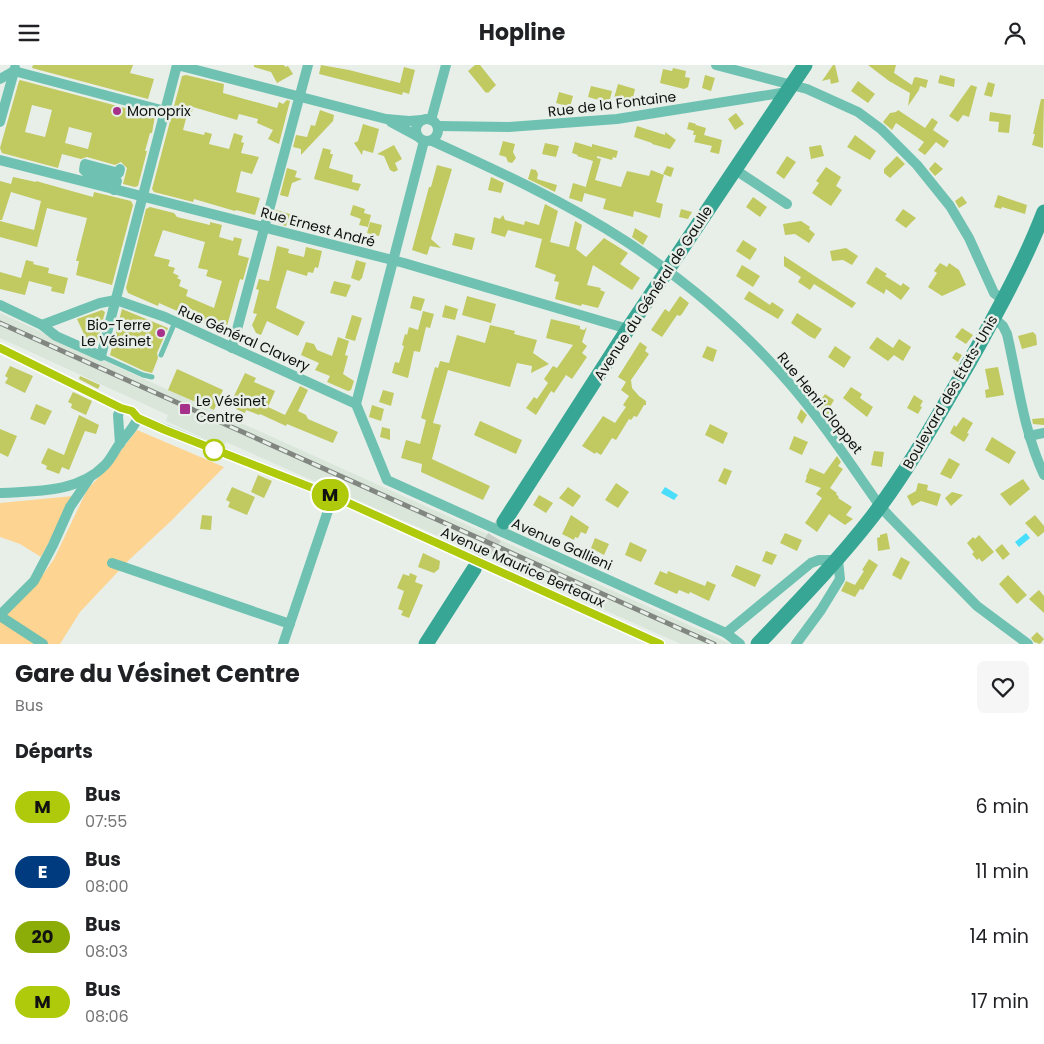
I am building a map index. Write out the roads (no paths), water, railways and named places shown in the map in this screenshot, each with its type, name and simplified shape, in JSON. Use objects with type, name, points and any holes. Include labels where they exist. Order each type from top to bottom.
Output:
[{"type":"street","name":"Rue Henri Cloppet","points":[[177,65],[386,119],[430,122]]},
{"type":"street","points":[[0,305],[42,325],[56,336],[101,356],[177,65]]},
{"type":"street","points":[[232,348],[308,65]]},
{"type":"street","points":[[424,139],[438,135],[430,122],[446,65]]},
{"type":"street","points":[[716,65],[831,99],[858,112],[881,129],[901,147],[950,206],[969,238],[994,293],[1004,300]]},
{"type":"street","name":"Avenue du Général de Gaulle","points":[[504,522],[666,270],[804,65]]},
{"type":"street","points":[[15,68],[165,111]]},
{"type":"street","points":[[0,79],[15,68]]},
{"type":"street","points":[[0,122],[15,68]]},
{"type":"street","name":"Rue de la Fontaine","points":[[430,122],[509,127],[617,119],[790,88]]},
{"type":"street","name":"Rue Henri Cloppet","points":[[386,119],[424,139],[486,165],[575,212],[626,242],[666,270],[715,309],[748,339],[790,383],[817,416],[880,506],[977,606],[1028,644]]},
{"type":"street","points":[[356,404],[424,139],[417,127],[430,122]]},
{"type":"street","name":"Rue Ernest André","points":[[0,160],[394,261],[628,329]]},
{"type":"street","points":[[114,189],[117,181],[87,173],[84,170],[84,164],[119,173],[120,169]]},
{"type":"street","points":[[734,169],[787,204]]},
{"type":"street","name":"Boulevard des États-Unis","points":[[759,643],[838,560],[880,506],[913,457],[1004,300],[1044,212]]},
{"type":"street","points":[[42,325],[100,303],[116,300]]},
{"type":"street","name":"Rue Général Clavery","points":[[116,300],[175,322],[356,404]]},
{"type":"street","points":[[994,318],[1003,325],[1007,334],[1029,436],[1035,456],[1044,475]]},
{"type":"street","name":"Avenue Maurice Berteaux","points":[[0,348],[124,409],[132,411],[138,418],[196,443],[333,496],[660,644]]},
{"type":"street","name":"Avenue Gallieni","points":[[356,404],[387,480],[726,633]]},
{"type":"street","points":[[120,444],[118,415],[124,409]]},
{"type":"street","points":[[43,644],[0,616],[34,581],[70,507],[87,482],[106,464],[134,427],[138,418]]},
{"type":"street","points":[[1029,436],[1044,433]]},
{"type":"street","points":[[0,493],[58,489],[87,482]]},
{"type":"street","points":[[283,644],[333,496]]},
{"type":"street","points":[[740,644],[726,633],[811,563],[819,560],[838,560],[840,579],[821,610],[796,644]]},
{"type":"street","points":[[112,563],[290,624]]},
{"type":"street","points":[[426,644],[474,569]]},
{"type":"lane","points":[[161,355],[175,322]]},
{"type":"lane","points":[[101,356],[152,377]]},
{"type":"water","points":[[665,487],[678,495],[674,500],[661,493]]},
{"type":"water","points":[[1026,533],[1030,538],[1019,547],[1015,542]]},
{"type":"tunnel","points":[[474,569],[504,522]]},
{"type":"railway","points":[[0,323],[714,644]]},
{"type":"place","name":"Monoprix","points":[[117,111]]},
{"type":"place","name":"Bio-Terre Le Vésinet","points":[[161,333]]},
{"type":"place","name":"Le Vésinet Centre","points":[[185,409]]}]
